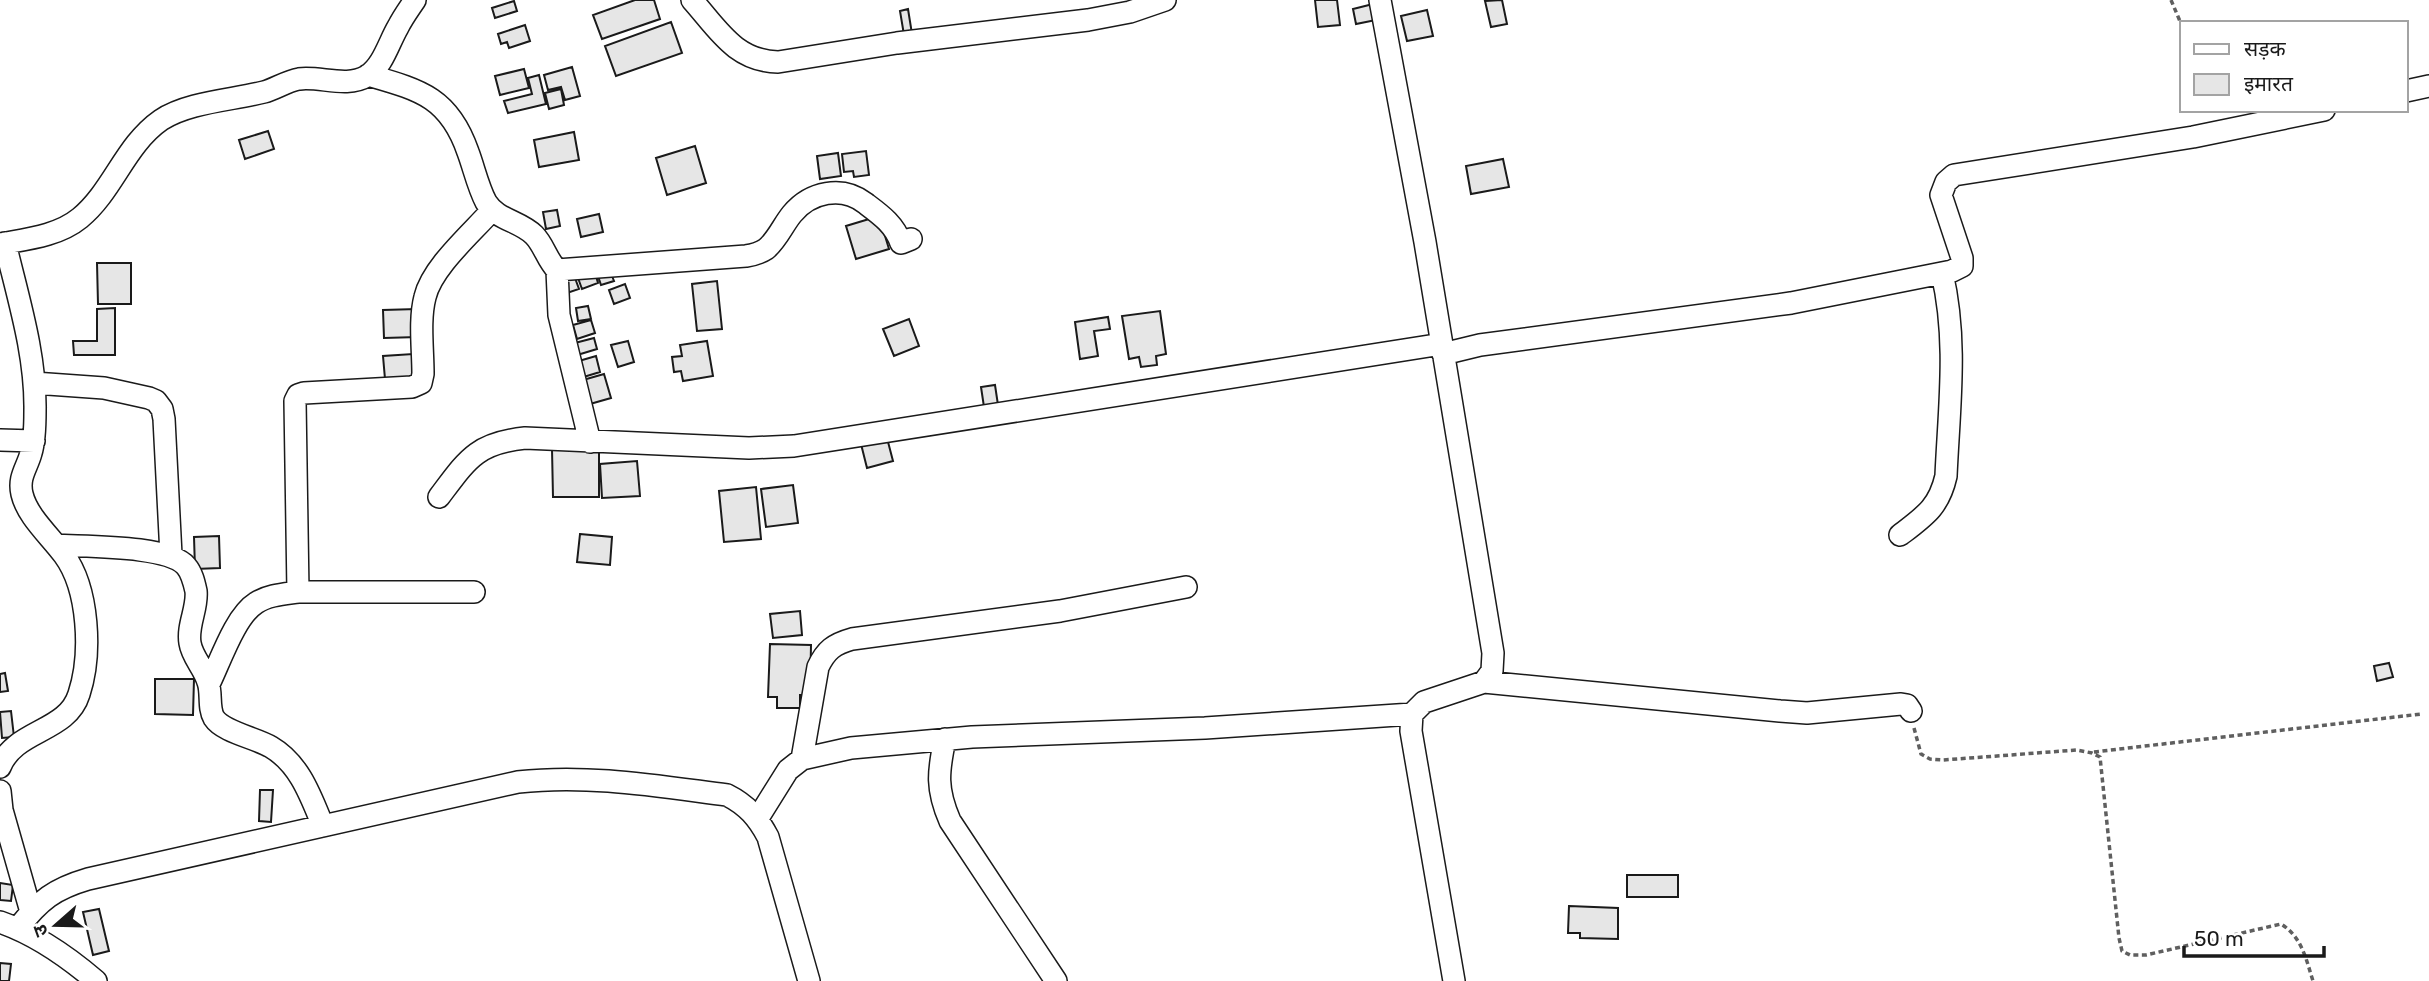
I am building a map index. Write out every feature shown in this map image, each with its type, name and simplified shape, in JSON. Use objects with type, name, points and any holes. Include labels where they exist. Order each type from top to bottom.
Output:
[{"type":"street","points":[[0,766],[7,751],[63,718],[74,707],[80,692],[86,647],[84,608],[74,570],[26,506],[21,492],[21,477],[34,440],[34,383],[31,353],[2,243],[32,239],[60,230],[80,218],[96,201],[140,138],[163,119],[185,110],[266,91],[297,79],[356,80],[368,75],[378,65],[399,23],[415,0]]},
{"type":"street","points":[[692,0],[737,50],[750,58],[770,62],[897,43],[1088,20],[1130,12],[1165,0]]},
{"type":"street","points":[[1380,0],[1443,349],[1493,653],[1492,671],[1484,682]]},
{"type":"street","points":[[368,75],[417,90],[443,107],[455,121],[492,210],[533,234],[541,244],[548,260],[557,271],[559,315],[590,442]]},
{"type":"street","points":[[2408,91],[2429,86]]},
{"type":"street","points":[[439,497],[476,454],[488,445],[503,440],[525,438],[749,448],[794,446],[1443,349],[1803,301],[1942,273],[1962,266],[1959,245],[1941,195],[1946,182],[1954,175],[2193,137],[2314,112]]},
{"type":"street","points":[[557,271],[746,257],[767,248],[793,213],[807,201],[823,194],[840,192],[859,198],[888,221],[897,232],[901,243],[911,239]]},
{"type":"street","points":[[298,592],[295,401],[298,395],[412,387],[421,383],[424,374],[425,296],[430,283],[492,210]]},
{"type":"street","points":[[1900,535],[1935,506],[1946,476],[1952,339],[1942,273]]},
{"type":"street","points":[[34,383],[104,388],[156,401],[162,409],[164,419],[171,555]]},
{"type":"street","points":[[0,440],[34,440]]},
{"type":"street","points":[[56,545],[152,551],[171,555],[185,565],[193,578],[196,595],[189,631],[190,646],[209,684],[211,712],[216,721],[271,747],[286,758],[301,776],[323,826]]},
{"type":"street","points":[[802,759],[818,667],[824,655],[835,644],[852,639],[1060,611],[1186,587]]},
{"type":"street","points":[[209,684],[245,613],[256,603],[274,596],[298,592],[474,592]]},
{"type":"street","points":[[758,818],[788,770],[802,759],[851,748],[945,739],[1205,728],[1412,714],[1424,702],[1484,682],[1780,711],[1828,712],[1901,704],[1907,705],[1911,711]]},
{"type":"street","points":[[1412,714],[1411,731],[1454,981]]},
{"type":"street","points":[[945,739],[939,787],[950,821],[1056,981]]},
{"type":"street","points":[[16,921],[57,890],[79,881],[518,782],[554,778],[596,779],[727,795],[742,802],[758,818],[768,837],[809,981]]},
{"type":"street","points":[[0,791],[16,921],[96,981]]},
{"type":"path","points":[[2171,0],[2180,21]]},
{"type":"path","points":[[1911,711],[1921,754],[1930,759],[1942,760],[2077,750],[2092,752],[2421,714]]},
{"type":"path","points":[[2092,752],[2100,757],[2103,771],[2122,951],[2130,956],[2146,955],[2281,924],[2292,931],[2300,943],[2313,981]]},
{"type":"building","points":[[635,0],[654,0],[660,19],[602,39],[593,15]]},
{"type":"building","points":[[1315,0],[1337,0],[1340,25],[1318,27]]},
{"type":"building","points":[[1502,0],[1507,24],[1491,27],[1485,1]]},
{"type":"building","points":[[514,1],[517,11],[495,18],[492,8]]},
{"type":"building","points":[[1373,4],[1376,20],[1356,24],[1353,9]]},
{"type":"building","points":[[908,9],[912,34],[904,35],[900,11]]},
{"type":"building","points":[[1427,10],[1433,36],[1407,41],[1401,16]]},
{"type":"building","points":[[671,22],[682,53],[616,76],[605,46]]},
{"type":"building","points":[[525,25],[530,41],[509,48],[507,42],[501,44],[498,34]]},
{"type":"building","points":[[572,67],[580,96],[565,100],[561,87],[548,90],[544,75]]},
{"type":"building","points":[[524,69],[529,88],[500,95],[495,76]]},
{"type":"building","points":[[539,75],[546,104],[508,113],[504,101],[532,94],[528,78]]},
{"type":"building","points":[[561,89],[564,105],[549,109],[545,93]]},
{"type":"building","points":[[268,131],[274,149],[245,159],[239,140]]},
{"type":"building","points":[[574,132],[579,160],[539,167],[534,140]]},
{"type":"building","points":[[695,146],[706,183],[667,195],[656,158]]},
{"type":"building","points":[[866,151],[869,175],[854,177],[853,171],[844,172],[842,154]]},
{"type":"building","points":[[838,153],[841,176],[820,179],[817,156]]},
{"type":"building","points":[[1503,159],[1509,187],[1471,194],[1466,166]]},
{"type":"building","points":[[557,210],[560,226],[546,229],[543,212]]},
{"type":"building","points":[[599,214],[603,232],[581,237],[577,219]]},
{"type":"building","points":[[879,216],[889,249],[856,259],[846,226]]},
{"type":"building","points":[[97,263],[131,263],[131,304],[98,304]]},
{"type":"building","points":[[610,271],[614,281],[601,285],[598,276]]},
{"type":"building","points":[[595,273],[598,283],[582,289],[578,278]]},
{"type":"building","points":[[575,278],[579,289],[567,293],[563,282]]},
{"type":"building","points":[[717,281],[722,329],[697,331],[692,284]]},
{"type":"building","points":[[625,284],[630,298],[614,304],[609,290]]},
{"type":"building","points":[[588,306],[591,319],[578,321],[576,308]]},
{"type":"building","points":[[115,308],[115,355],[74,355],[73,341],[97,341],[97,309]]},
{"type":"building","points":[[417,309],[418,337],[384,338],[383,310]]},
{"type":"building","points":[[1160,311],[1166,354],[1156,356],[1157,365],[1141,367],[1139,357],[1129,359],[1122,316]]},
{"type":"building","points":[[1108,317],[1110,329],[1094,331],[1098,356],[1080,359],[1075,322]]},
{"type":"building","points":[[909,319],[919,346],[894,356],[883,329]]},
{"type":"building","points":[[591,320],[595,333],[577,339],[573,325]]},
{"type":"building","points":[[594,338],[597,349],[574,356],[571,344]]},
{"type":"building","points":[[628,341],[634,362],[618,367],[611,345]]},
{"type":"building","points":[[707,341],[713,376],[683,381],[681,371],[674,372],[672,357],[682,356],[680,345]]},
{"type":"building","points":[[413,354],[415,378],[385,379],[383,356]]},
{"type":"building","points":[[596,356],[600,372],[577,379],[572,363]]},
{"type":"building","points":[[604,374],[611,398],[583,406],[576,382]]},
{"type":"building","points":[[995,385],[998,405],[984,407],[981,387]]},
{"type":"building","points":[[887,438],[893,461],[867,468],[861,444]]},
{"type":"building","points":[[552,449],[599,449],[599,497],[553,497]]},
{"type":"building","points":[[637,461],[640,496],[602,498],[600,464]]},
{"type":"building","points":[[793,485],[798,523],[766,527],[761,489]]},
{"type":"building","points":[[756,487],[761,539],[724,542],[719,491]]},
{"type":"building","points":[[580,534],[612,537],[610,565],[577,562]]},
{"type":"building","points":[[219,536],[220,568],[195,569],[194,537]]},
{"type":"building","points":[[800,611],[802,635],[773,638],[770,614]]},
{"type":"building","points":[[770,644],[811,645],[810,695],[800,695],[800,708],[777,708],[777,697],[768,697]]},
{"type":"building","points":[[2389,663],[2393,677],[2377,681],[2374,666]]},
{"type":"building","points":[[5,673],[8,691],[0,692],[0,674]]},
{"type":"building","points":[[155,679],[194,679],[193,715],[155,714]]},
{"type":"building","points":[[11,711],[14,737],[2,738],[0,712]]},
{"type":"building","points":[[260,790],[273,790],[271,822],[259,821]]},
{"type":"building","points":[[1627,875],[1678,875],[1678,897],[1627,897]]},
{"type":"building","points":[[0,883],[13,885],[11,901],[0,900]]},
{"type":"building","points":[[1569,906],[1618,908],[1618,939],[1580,938],[1580,933],[1568,933]]},
{"type":"building","points":[[99,909],[109,951],[93,955],[83,912]]},
{"type":"building","points":[[0,963],[11,964],[9,981],[0,981]]}]
